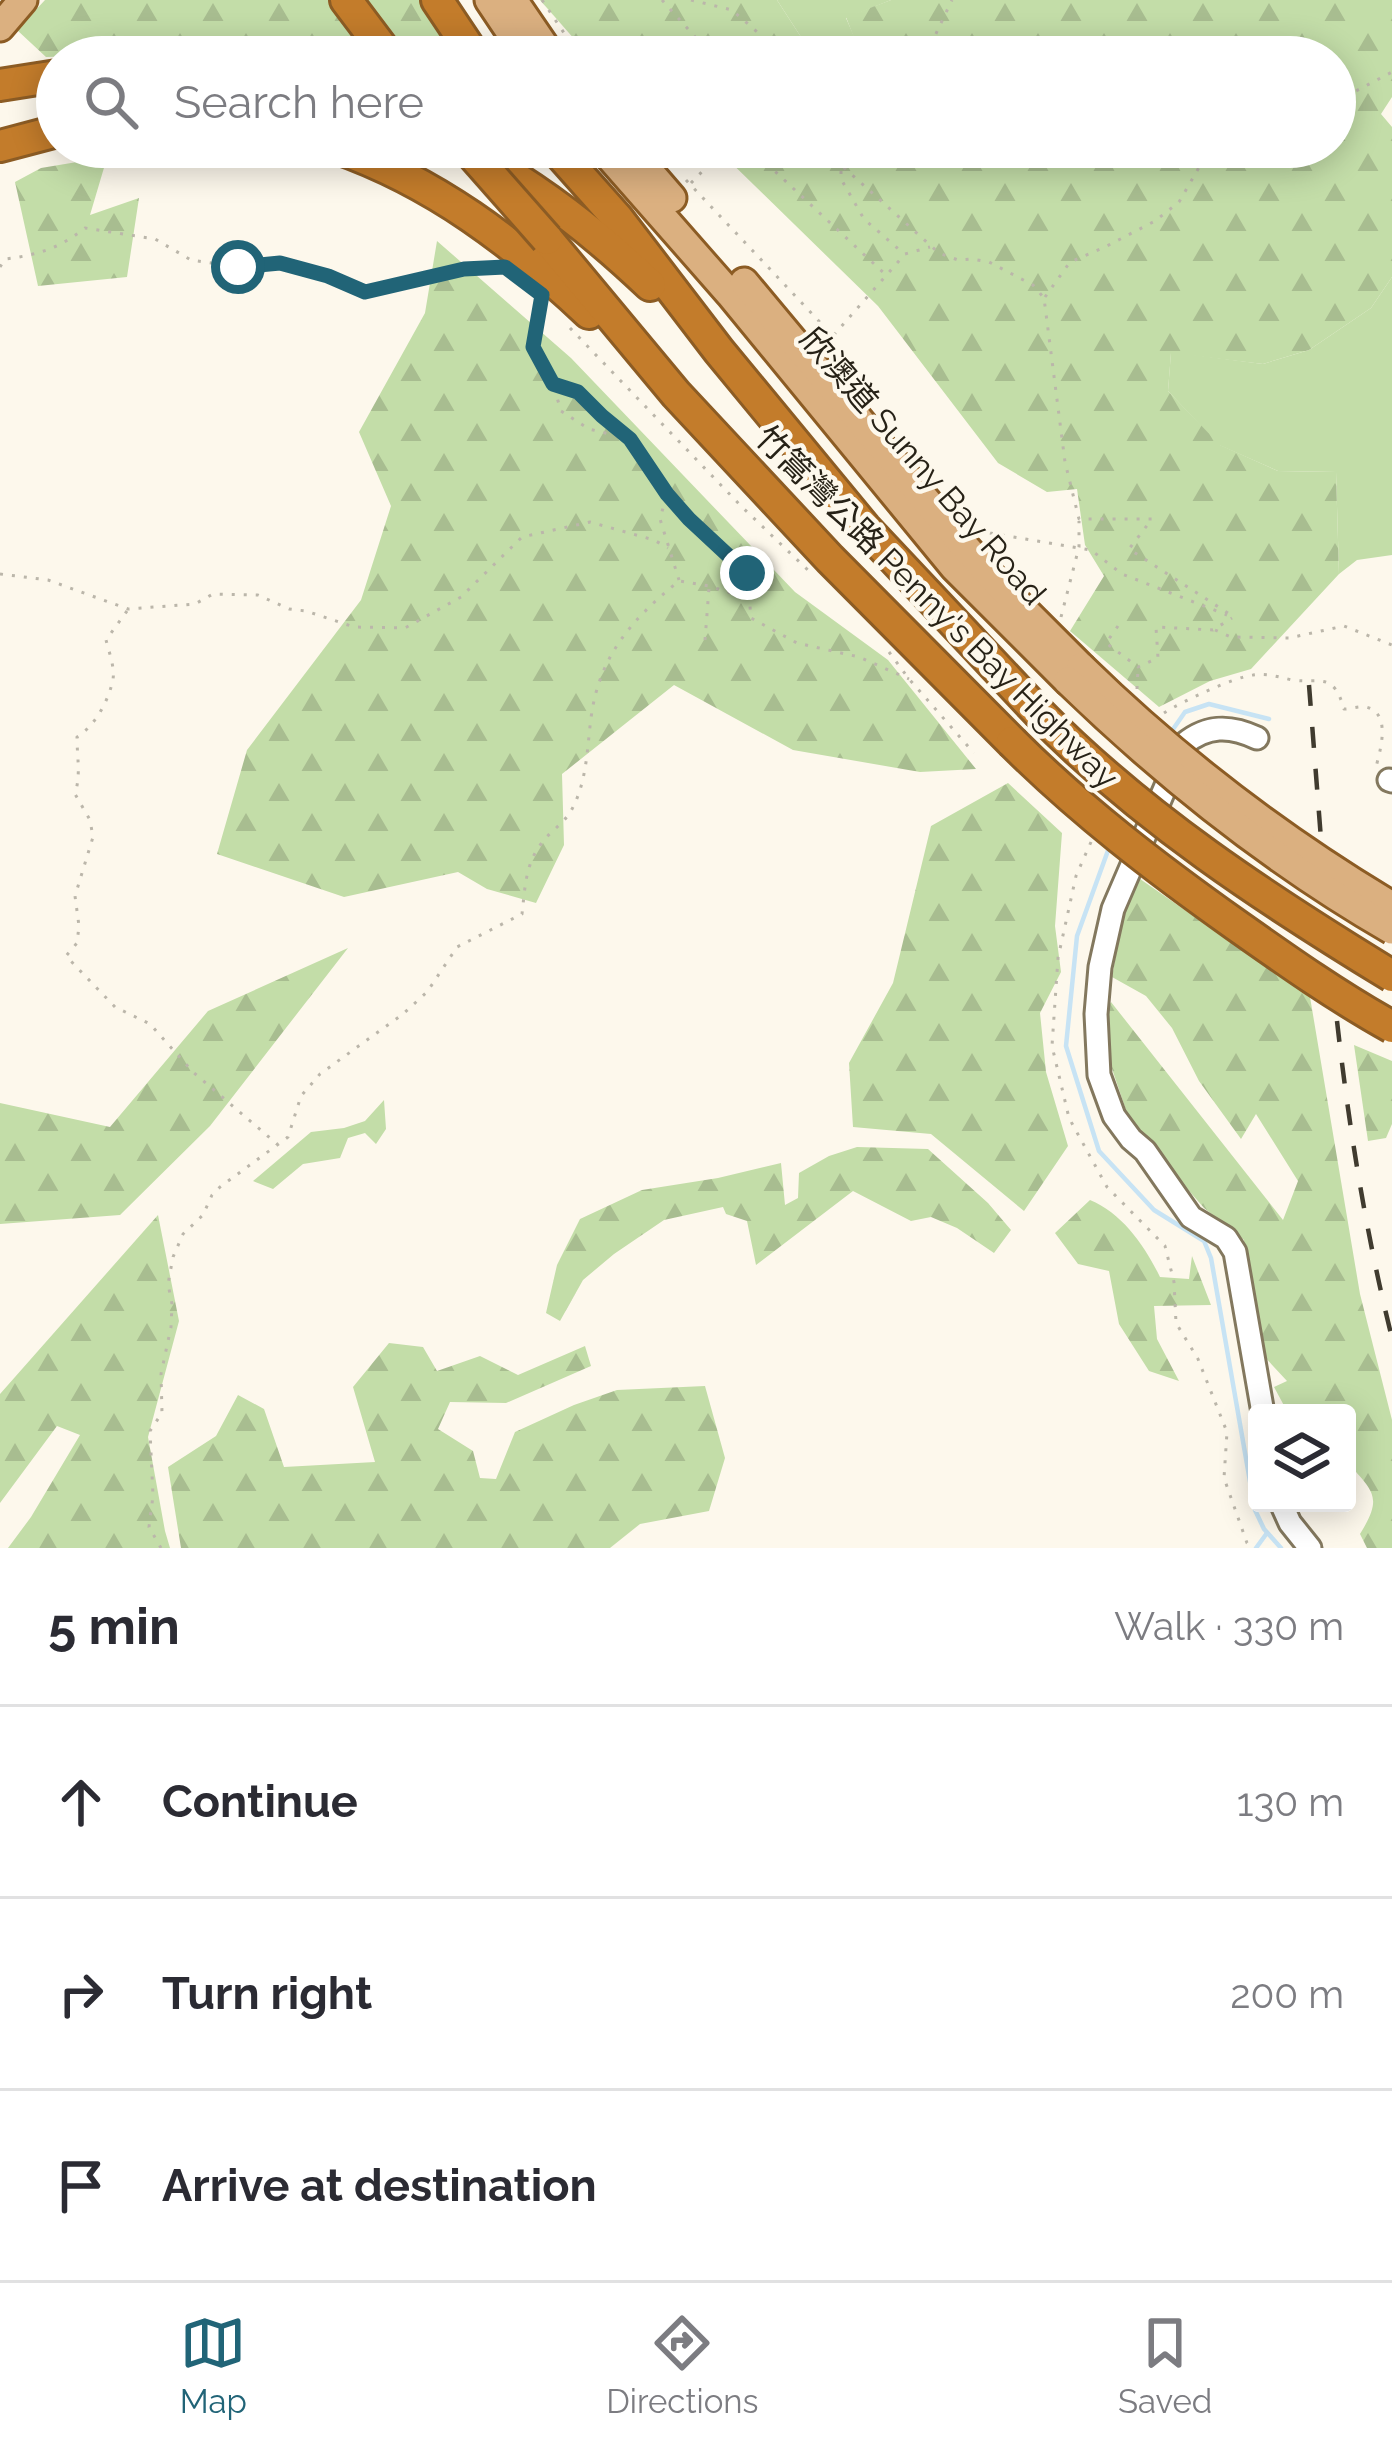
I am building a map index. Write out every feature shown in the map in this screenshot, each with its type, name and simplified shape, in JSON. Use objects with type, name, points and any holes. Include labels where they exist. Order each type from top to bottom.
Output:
[{"type":"highway","points":[[346,0],[373,36]]},
{"type":"highway","points":[[437,0],[461,36]]},
{"type":"highway","points":[[0,85],[36,79]]},
{"type":"highway","points":[[0,146],[36,137]]},
{"type":"highway","points":[[373,168],[412,179],[491,229],[676,394]]},
{"type":"highway","points":[[483,168],[676,394]]},
{"type":"highway","points":[[500,168],[585,226],[719,351]]},
{"type":"highway","points":[[573,168],[719,351]]},
{"type":"highway","name":"竹篙灣公路 Penny's Bay Highway","points":[[719,351],[865,528],[1039,712],[1125,793],[1306,924],[1392,976]]},
{"type":"highway","name":"竹篙灣公路 Penny's Bay Highway","points":[[676,394],[830,559],[1039,769],[1153,866],[1392,1027]]},
{"type":"main road","points":[[0,27],[23,0]]},
{"type":"main road","points":[[489,0],[513,36]]},
{"type":"main road","points":[[513,0],[538,36]]},
{"type":"main road","name":"欣澳道 Sunny Bay Road","points":[[619,168],[730,294],[954,567],[1074,674],[1246,808],[1392,906]]},
{"type":"main road","name":"欣澳道 Sunny Bay Road","points":[[646,168],[1123,734],[1222,815],[1392,930]]},
{"type":"lane","points":[[1257,738],[1241,730],[1223,729],[1199,731],[1184,744],[1113,909],[1096,1014],[1099,1075],[1114,1116],[1191,1217],[1226,1238],[1235,1252],[1261,1404]]},
{"type":"lane","points":[[1286,1512],[1310,1548]]},
{"type":"path","points":[[542,0],[566,36]]},
{"type":"path","points":[[662,0],[694,36]]},
{"type":"path","points":[[691,0],[732,10],[762,36]]},
{"type":"path","points":[[935,36],[952,0]]},
{"type":"path","points":[[1356,91],[1392,72]]},
{"type":"path","points":[[690,184],[706,168]]},
{"type":"path","points":[[771,168],[887,276]]},
{"type":"path","points":[[841,168],[841,179],[863,219],[905,254]]},
{"type":"path","points":[[844,168],[939,253],[989,262],[1033,285],[1044,298],[1065,462],[1078,519],[1079,547],[1059,627]]},
{"type":"path","points":[[1044,298],[1070,262],[1106,248],[1179,202],[1199,168]]},
{"type":"path","points":[[678,172],[833,336]]},
{"type":"path","points":[[0,267],[5,259],[65,244],[86,228],[155,239],[191,260],[238,267],[280,263],[365,292],[464,269],[505,267],[487,254]]},
{"type":"path","points":[[814,347],[833,336],[905,254],[932,246]]},
{"type":"path","points":[[542,295],[533,347],[561,411],[589,429],[630,439]]},
{"type":"path","points":[[568,325],[741,506],[822,583]]},
{"type":"path","points":[[553,384],[578,392],[630,439],[667,494],[747,573],[752,617],[797,643],[859,657],[909,679]]},
{"type":"path","points":[[667,494],[660,519],[680,581]]},
{"type":"path","points":[[1078,519],[1152,519],[1129,549],[1234,617]]},
{"type":"path","points":[[0,574],[49,580],[128,609],[195,604],[212,594],[258,595],[289,610],[306,610],[354,627],[405,628],[461,597],[522,537],[590,522],[668,548]]},
{"type":"path","points":[[965,529],[1090,550],[1122,574],[1234,617]]},
{"type":"path","points":[[161,1548],[149,1527],[153,1496],[150,1431],[162,1413],[161,1374],[171,1328],[168,1284],[183,1234],[202,1215],[212,1195],[288,1137],[301,1096],[320,1074],[428,992],[458,947],[522,914],[526,870],[541,844],[571,812],[583,782],[596,690],[606,663],[641,613],[680,581],[750,598]]},
{"type":"path","points":[[705,640],[710,586]]},
{"type":"path","points":[[128,609],[106,640],[114,676],[103,705],[88,730],[77,737],[81,774],[75,794],[90,820],[93,837],[75,896],[80,926],[77,943],[66,956],[115,1007],[150,1024],[193,1072],[278,1145]]},
{"type":"path","points":[[1213,630],[1234,617]]},
{"type":"path","points":[[1118,626],[1106,643],[1138,667]]},
{"type":"path","points":[[1138,667],[1158,658],[1156,627],[1213,630],[1231,637],[1289,638],[1344,626],[1392,644]]},
{"type":"path","points":[[889,652],[974,753]]},
{"type":"path","points":[[1136,699],[1138,667]]},
{"type":"path","points":[[1095,831],[1076,876],[1058,958],[1052,1046],[1069,1118],[1107,1187],[1165,1246],[1174,1282],[1176,1323],[1198,1359],[1227,1432],[1225,1478],[1247,1546]]},
{"type":"green space","points":[[45,0],[424,0],[447,36],[36,36],[36,48],[17,30]]},
{"type":"green space","points":[[540,0],[777,0],[800,36],[572,36]]},
{"type":"green space","points":[[777,0],[891,0],[846,18],[854,36],[800,36]]},
{"type":"green space","points":[[891,0],[1392,0],[1392,97],[1381,114],[1392,127],[1392,277],[1371,308],[1309,350],[1263,364],[1171,353],[1168,391],[1220,445],[1278,471],[1336,472],[1339,574],[1251,669],[1210,681],[1159,707],[1070,631],[1104,576],[1085,545],[1077,489],[1047,492],[998,463],[878,306],[737,168],[1356,168],[1356,36],[853,36],[846,17]]},
{"type":"green space","points":[[41,168],[104,168],[90,215],[139,198],[127,277],[38,286],[15,182]]},
{"type":"green space","points":[[437,241],[571,358],[795,592],[888,660],[976,769],[920,772],[793,750],[674,685],[562,774],[564,845],[536,903],[487,889],[458,872],[344,897],[217,854],[247,750],[361,600],[391,506],[359,432],[425,313]]},
{"type":"green space","points":[[1392,277],[1392,555],[1357,560],[1339,574],[1336,472],[1278,471],[1219,445],[1168,391],[1171,352],[1263,364],[1309,350],[1371,308]]},
{"type":"green space","points":[[1008,783],[1062,833],[1055,926],[1061,972],[1040,1013],[1046,1072],[1068,1146],[1024,1211],[931,1134],[853,1127],[849,1063],[893,983],[931,826]]},
{"type":"green space","points":[[1130,872],[1310,997],[1360,1294],[1392,1420],[1392,1548],[1367,1548],[1360,1534],[1373,1503],[1369,1488],[1356,1473],[1356,1404],[1283,1404],[1274,1387],[1287,1381],[1262,1354],[1240,1260],[1244,1240],[1204,1208],[1134,1134],[1107,1054],[1102,1016],[1111,1002],[1283,1220],[1298,1181],[1256,1114],[1241,1139],[1199,1081],[1172,1028],[1146,996],[1112,977]]},
{"type":"green space","points":[[348,948],[210,1126],[120,1215],[0,1224],[0,1103],[110,1127],[208,1011]]},
{"type":"green space","points":[[1354,1045],[1392,1061],[1392,1124],[1386,1138],[1368,1141]]},
{"type":"green space","points":[[384,1100],[386,1129],[376,1144],[365,1133],[348,1138],[340,1158],[303,1164],[273,1189],[253,1181],[311,1132],[365,1121]]},
{"type":"green space","points":[[857,1147],[928,1149],[1011,1230],[994,1253],[957,1228],[931,1217],[911,1221],[853,1191],[756,1265],[747,1221],[726,1214],[723,1207],[664,1220],[583,1280],[560,1321],[546,1313],[557,1265],[580,1219],[642,1190],[781,1163],[785,1205],[798,1198],[799,1173]]},
{"type":"green space","points":[[1090,1200],[1131,1232],[1160,1277],[1189,1279],[1192,1256],[1211,1305],[1154,1306],[1157,1339],[1179,1381],[1149,1371],[1119,1324],[1109,1271],[1078,1264],[1055,1233]]},
{"type":"green space","points":[[158,1215],[179,1321],[148,1437],[170,1548],[8,1548],[80,1435],[57,1426],[0,1503],[0,1394]]},
{"type":"green space","points":[[389,1343],[423,1347],[437,1371],[480,1356],[518,1375],[585,1346],[591,1366],[506,1403],[450,1402],[438,1429],[473,1451],[480,1478],[496,1479],[515,1432],[574,1405],[617,1390],[705,1386],[725,1458],[709,1511],[640,1524],[610,1548],[181,1548],[168,1467],[216,1436],[238,1395],[264,1409],[284,1467],[375,1462],[353,1387]]},
{"type":"waterway","points":[[1169,735],[1185,712],[1209,704],[1269,719]]},
{"type":"waterway","points":[[1110,845],[1077,936],[1066,1046],[1099,1151],[1154,1210],[1204,1241],[1211,1258],[1255,1510],[1281,1548]]},
{"type":"waterway","points":[[1256,1548],[1267,1533]]},
{"type":"railway","points":[[1309,685],[1321,839]]},
{"type":"railway","points":[[1337,1021],[1359,1181],[1392,1338]]},
{"type":"route","points":[[238,267],[280,263],[365,292],[464,269],[505,267],[542,295],[533,347],[553,384],[578,392],[630,439],[667,494],[747,573]]}]
